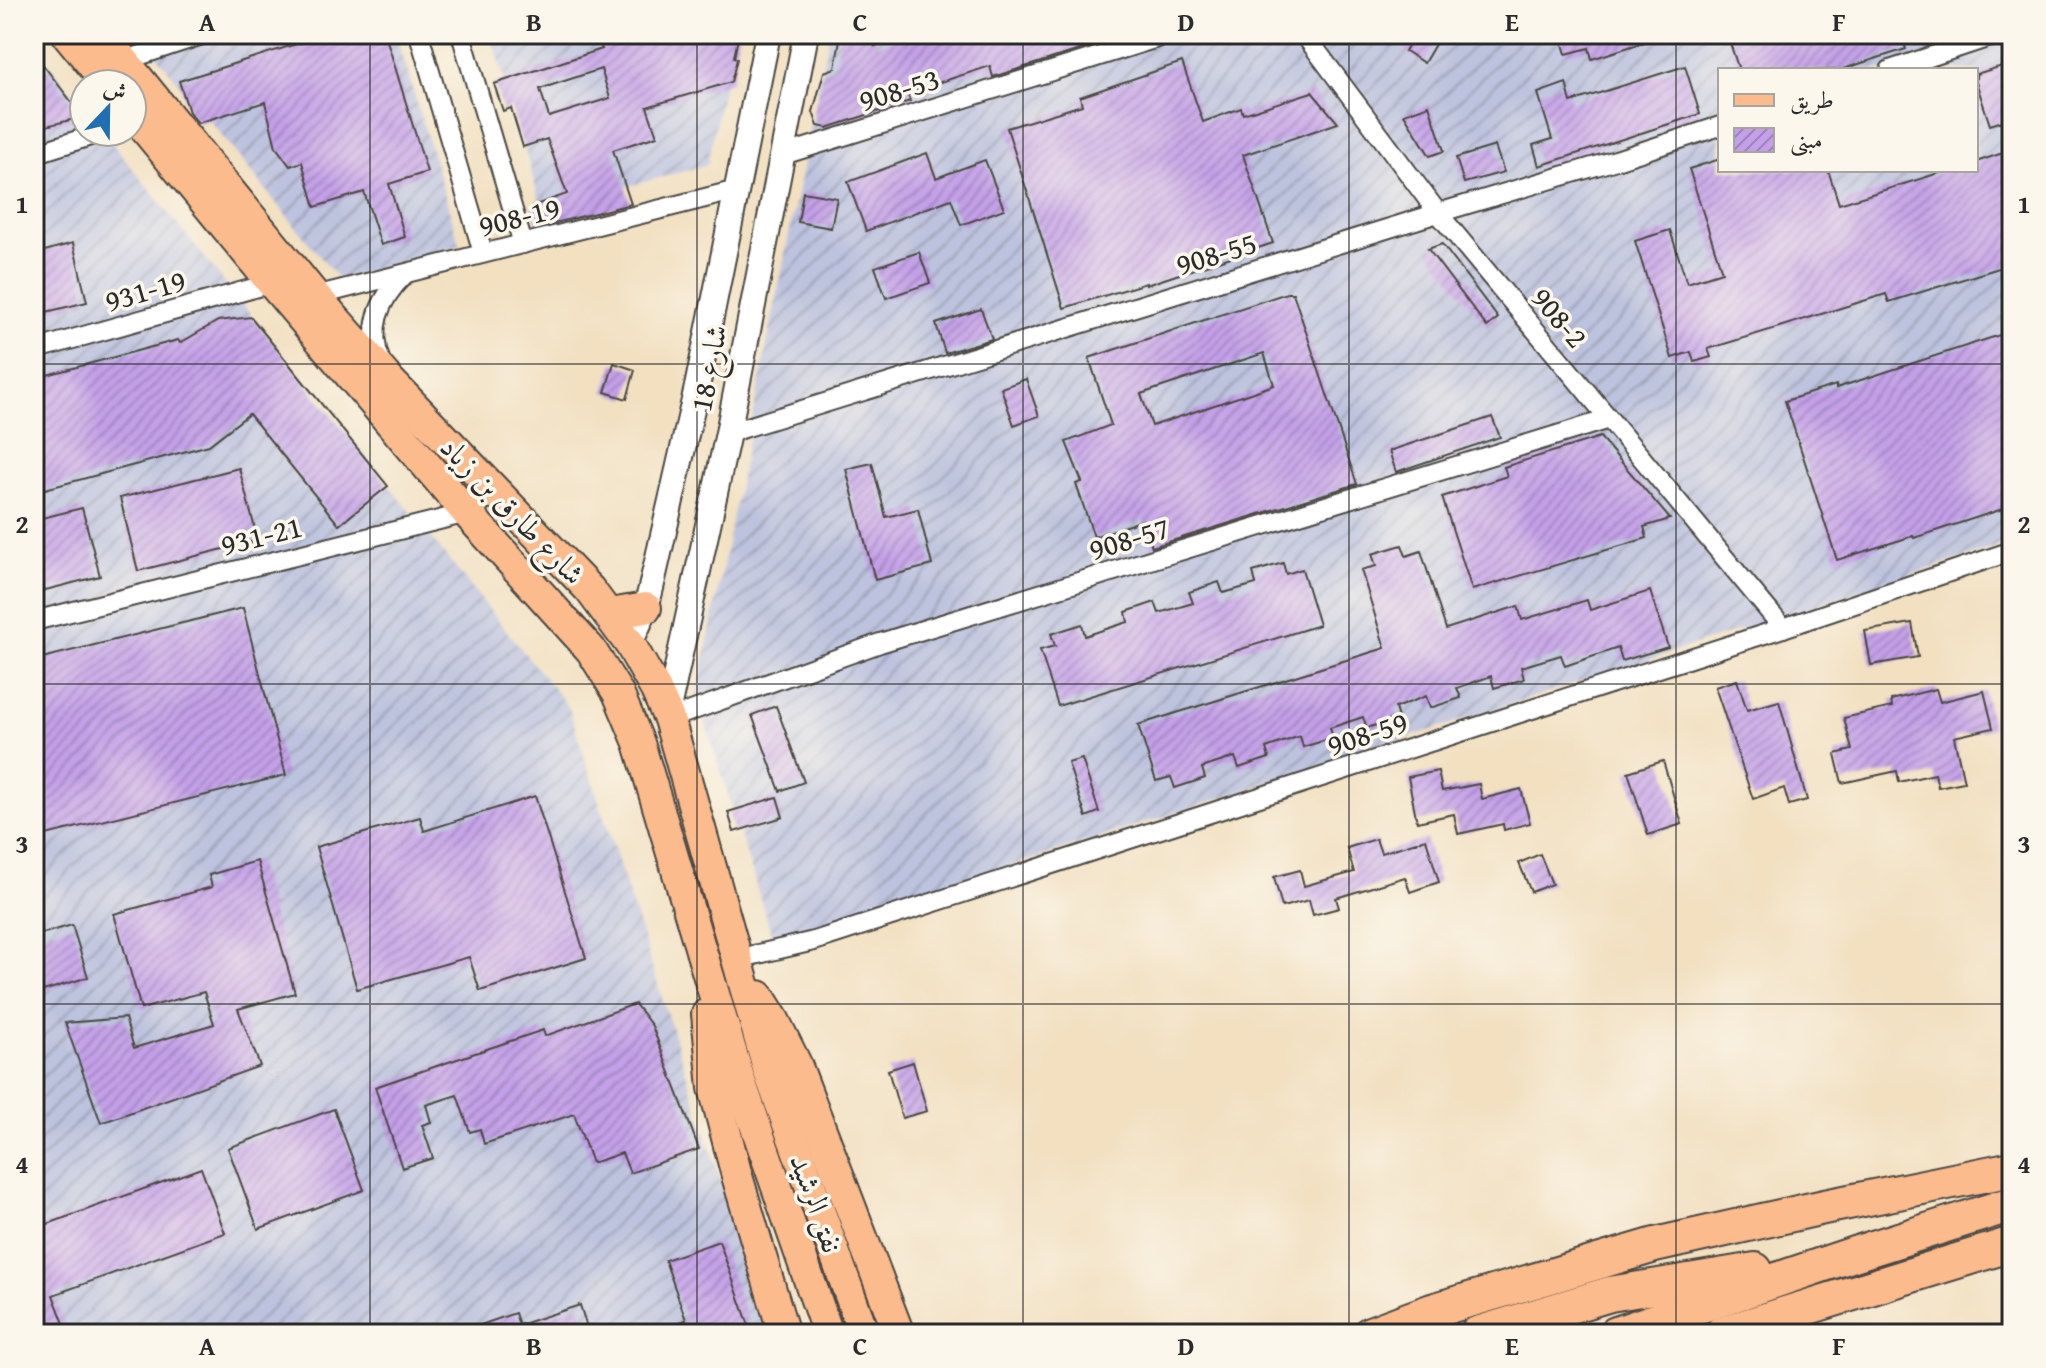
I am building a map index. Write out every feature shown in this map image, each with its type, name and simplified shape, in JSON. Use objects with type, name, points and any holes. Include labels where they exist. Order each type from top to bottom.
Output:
[{"type":"highway","points":[[1370,1334],[1432,1311],[1655,1245],[2012,1169]]},
{"type":"highway","points":[[1616,1334],[2012,1204]]},
{"type":"highway","points":[[1721,1334],[2012,1244]]},
{"type":"highway","points":[[1477,1334],[1610,1294],[1854,1254]]},
{"type":"highway","points":[[1763,1334],[1834,1299]]},
{"type":"main road","name":"شارع طارق بن زياد","points":[[67,34],[111,68]]},
{"type":"main road","name":"شارع طارق بن زياد","points":[[102,34],[115,68]]},
{"type":"main road","name":"شارع طارق بن زياد","points":[[148,108],[388,379],[590,590],[630,644],[668,717],[769,1072]]},
{"type":"main road","name":"شارع طارق بن زياد","points":[[148,136],[467,513],[575,630],[606,671],[639,743],[740,1081]]},
{"type":"main road","points":[[610,614],[646,608]]},
{"type":"main road","points":[[738,961],[774,1020],[796,1064],[899,1334]]},
{"type":"main road","points":[[707,972],[707,1031],[714,1088],[784,1334]]},
{"type":"main road","name":"نفق الرشيد","points":[[769,1072],[864,1334]]},
{"type":"main road","name":"نفق الرشيد","points":[[740,1081],[828,1334]]},
{"type":"street","points":[[125,68],[205,34]]},
{"type":"street","points":[[419,34],[483,253]]},
{"type":"street","points":[[461,34],[523,244]]},
{"type":"street","name":"شارع 18","points":[[630,644],[646,608],[702,364],[768,34]]},
{"type":"street","name":"شارع 18","points":[[668,717],[728,433],[806,34]]},
{"type":"street","name":"908-53","points":[[783,155],[1170,34]]},
{"type":"street","name":"908-2","points":[[1304,34],[1438,213],[1783,628]]},
{"type":"street","points":[[1896,68],[1999,34]]},
{"type":"street","name":"908-55","points":[[728,433],[1718,127]]},
{"type":"street","points":[[34,154],[68,143]]},
{"type":"street","name":"908-19","points":[[315,296],[737,190]]},
{"type":"street","points":[[388,379],[376,352],[374,327],[388,291],[406,273]]},
{"type":"street","name":"931-19","points":[[34,350],[272,283]]},
{"type":"street","points":[[702,364],[740,372]]},
{"type":"street","name":"908-57","points":[[668,717],[880,643],[1609,419]]},
{"type":"street","name":"931-21","points":[[34,621],[467,513],[496,492]]},
{"type":"street","name":"908-59","points":[[738,961],[814,941],[2012,551]]},
{"type":"shaded area","points":[[139,34],[396,34],[460,245],[339,280]]},
{"type":"shaded area","points":[[491,34],[734,34],[707,165],[542,209]]},
{"type":"shaded area","points":[[829,34],[2012,34],[2012,542],[774,943],[697,696]]},
{"type":"shaded area","points":[[34,46],[68,88],[68,148],[116,148],[569,708],[770,1334],[34,1334]]},
{"type":"building","points":[[328,34],[385,34],[427,172],[389,184],[405,237],[381,245],[364,192],[315,207],[302,162],[290,166],[276,147],[265,102],[198,123],[189,112],[179,81]]},
{"type":"building","points":[[597,34],[739,34],[731,82],[647,107],[657,136],[613,150],[631,204],[539,227],[532,206],[567,194],[547,139],[523,147],[511,108],[503,111],[494,84],[602,49]],"holes":[[[601,69],[610,98],[549,117],[540,89]]]},
{"type":"building","points":[[841,34],[877,34],[875,46],[912,34],[1121,34],[1121,37],[993,77],[990,66],[907,93],[910,101],[827,128],[818,126],[813,112],[824,72],[835,68]]},
{"type":"building","points":[[1415,34],[1441,34],[1424,63],[1405,51]]},
{"type":"building","points":[[1560,34],[1660,34],[1660,37],[1592,59],[1589,48],[1566,54]]},
{"type":"building","points":[[1727,34],[1901,34],[1906,49],[1846,68],[1738,68]]},
{"type":"building","points":[[34,53],[68,97],[68,121],[34,129]]},
{"type":"building","points":[[1182,62],[1203,122],[1241,108],[1243,114],[1312,92],[1338,123],[1243,155],[1273,243],[1064,308],[1007,128],[1082,105],[1080,97]]},
{"type":"building","points":[[2012,63],[2012,118],[1990,125],[1978,88],[1978,73]]},
{"type":"building","points":[[1685,66],[1700,114],[1539,166],[1533,145],[1552,139],[1538,93],[1566,83],[1571,102]]},
{"type":"building","points":[[1429,105],[1444,151],[1430,156],[1404,114]]},
{"type":"building","points":[[1495,146],[1504,172],[1464,183],[1456,158]]},
{"type":"building","points":[[2012,150],[2012,264],[1889,302],[1886,294],[1708,349],[1711,357],[1694,362],[1691,352],[1672,358],[1635,241],[1670,230],[1687,283],[1722,272],[1689,169],[1718,160],[1718,172],[1829,172],[1839,204],[1943,172],[1978,172],[1978,161]]},
{"type":"building","points":[[927,153],[936,178],[985,160],[1004,209],[961,225],[951,199],[866,231],[848,182]]},
{"type":"building","points":[[803,192],[837,198],[831,228],[798,222]]},
{"type":"building","points":[[73,243],[87,302],[34,315],[34,254]]},
{"type":"building","points":[[1442,244],[1498,318],[1487,327],[1428,249]]},
{"type":"building","points":[[919,252],[930,283],[886,298],[875,267]]},
{"type":"building","points":[[1293,293],[1357,484],[1152,547],[1143,520],[1094,537],[1076,484],[1082,482],[1066,442],[1111,425],[1089,358]],"holes":[[[1264,353],[1274,385],[1152,426],[1141,394]]]},
{"type":"building","points":[[981,309],[992,339],[945,353],[936,324]]},
{"type":"building","points":[[251,317],[388,486],[339,525],[249,414],[209,445],[34,492],[34,362],[43,360],[47,375],[178,340],[180,343],[218,321]]},
{"type":"building","points":[[2012,331],[2012,441],[2003,442],[2012,471],[2012,506],[1837,560],[1785,401],[1836,385],[1836,388]]},
{"type":"building","points":[[614,363],[635,370],[627,399],[605,392]]},
{"type":"building","points":[[1026,379],[1039,416],[1014,425],[1001,388]]},
{"type":"building","points":[[1492,417],[1500,437],[1396,472],[1389,451]]},
{"type":"building","points":[[1600,437],[1670,519],[1644,527],[1647,538],[1472,590],[1442,497],[1507,476],[1504,467]]},
{"type":"building","points":[[872,463],[886,517],[918,509],[932,565],[875,580],[846,469]]},
{"type":"building","points":[[239,468],[258,540],[138,571],[120,498]]},
{"type":"building","points":[[82,508],[100,576],[34,593],[34,520]]},
{"type":"building","points":[[1402,545],[1406,556],[1421,551],[1446,629],[1518,606],[1522,620],[1587,600],[1590,610],[1650,591],[1668,647],[1622,661],[1618,648],[1565,666],[1561,655],[1521,667],[1524,679],[1494,688],[1491,676],[1457,688],[1461,698],[1430,708],[1426,696],[1395,708],[1398,718],[1367,728],[1363,717],[1330,728],[1333,738],[1303,747],[1300,736],[1266,748],[1269,758],[1239,768],[1235,757],[1202,768],[1205,778],[1175,788],[1171,777],[1156,781],[1138,725],[1385,648],[1361,570],[1376,566],[1372,554]]},
{"type":"building","points":[[1283,563],[1286,574],[1302,569],[1319,625],[1058,706],[1040,650],[1055,646],[1051,634],[1082,624],[1085,636],[1128,622],[1126,612],[1155,602],[1159,613],[1193,603],[1189,592],[1219,582],[1223,593],[1256,584],[1253,572]]},
{"type":"building","points":[[243,608],[286,775],[34,838],[34,660]]},
{"type":"building","points":[[1912,623],[1918,657],[1871,665],[1865,631]]},
{"type":"building","points":[[1737,680],[1747,710],[1779,701],[1807,800],[1789,805],[1784,788],[1753,799],[1715,687]]},
{"type":"building","points":[[1936,689],[1940,702],[1984,691],[1993,728],[1954,737],[1964,782],[1938,787],[1935,774],[1899,782],[1897,771],[1842,783],[1835,754],[1852,750],[1844,718],[1892,707],[1891,700]]},
{"type":"building","points":[[776,706],[804,782],[780,791],[752,715]]},
{"type":"building","points":[[1082,759],[1099,812],[1086,817],[1068,763]]},
{"type":"building","points":[[1663,761],[1682,824],[1648,835],[1628,772]]},
{"type":"building","points":[[1438,771],[1442,791],[1479,784],[1482,799],[1521,789],[1530,823],[1504,830],[1503,824],[1458,834],[1454,814],[1417,822],[1408,777]]},
{"type":"building","points":[[535,796],[586,958],[480,991],[469,957],[357,989],[316,847],[420,817],[424,831]]},
{"type":"building","points":[[777,797],[783,817],[734,832],[728,812]]},
{"type":"building","points":[[1376,839],[1381,853],[1426,839],[1439,882],[1410,892],[1405,877],[1336,898],[1339,908],[1313,915],[1309,900],[1282,907],[1274,877],[1300,870],[1304,886],[1354,872],[1347,848]]},
{"type":"building","points":[[1540,854],[1552,884],[1531,892],[1519,863]]},
{"type":"building","points":[[257,861],[295,993],[238,1009],[260,1066],[101,1123],[65,1023],[125,1018],[134,1048],[214,1024],[204,992],[141,1009],[114,914],[212,887],[209,875]]},
{"type":"building","points":[[72,925],[88,977],[34,994],[34,936]]},
{"type":"building","points":[[635,1004],[652,1026],[699,1149],[630,1173],[622,1153],[592,1163],[574,1114],[484,1144],[480,1129],[470,1132],[457,1095],[426,1105],[431,1122],[422,1125],[433,1158],[402,1168],[375,1087],[543,1030],[545,1036]]},
{"type":"building","points":[[913,1062],[927,1111],[902,1118],[888,1070]]},
{"type":"building","points":[[334,1109],[364,1190],[258,1229],[228,1148]]},
{"type":"building","points":[[201,1168],[225,1233],[53,1295],[68,1334],[34,1334],[34,1229]]},
{"type":"building","points":[[719,1241],[752,1334],[654,1334],[654,1331],[686,1320],[665,1260]]},
{"type":"building","points":[[580,1305],[589,1334],[460,1332],[515,1313],[519,1325]]}]
